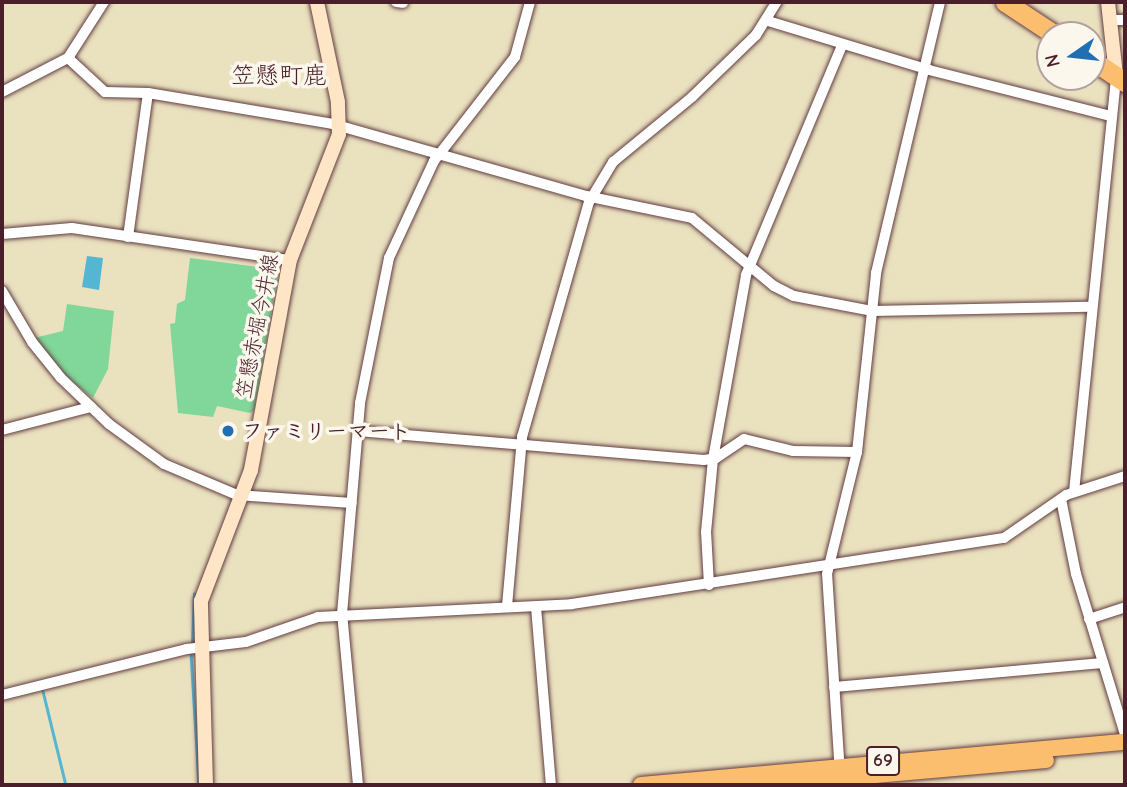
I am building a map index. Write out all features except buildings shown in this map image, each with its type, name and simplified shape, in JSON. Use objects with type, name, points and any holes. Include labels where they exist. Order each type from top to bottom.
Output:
[{"type":"highway","points":[[1005,2],[1036,22]]},
{"type":"main road","name":"笠懸赤堀今井線","points":[[206,785],[200,646],[204,589],[243,496],[256,449],[290,260],[331,163],[339,127],[317,2]]},
{"type":"main road","points":[[1108,2],[1118,20],[1120,79]]},
{"type":"main road","name":"69","points":[[761,785],[1125,742]]},
{"type":"main road","name":"69","points":[[641,785],[840,776],[1125,753]]},
{"type":"street","points":[[2,92],[68,58],[104,2]]},
{"type":"street","points":[[358,785],[342,614],[363,381],[391,248],[438,155],[515,57],[530,2]]},
{"type":"street","points":[[507,606],[522,444],[592,197],[622,152],[692,97],[768,21],[777,2]]},
{"type":"street","points":[[840,776],[828,566],[857,452],[876,273],[940,2]]},
{"type":"street","points":[[768,21],[925,68],[1111,116]]},
{"type":"street","points":[[709,585],[706,533],[713,460],[750,265],[842,45]]},
{"type":"street","points":[[68,58],[99,90],[148,93],[339,127],[592,197],[692,218],[789,294],[872,311],[1089,307]]},
{"type":"street","points":[[1074,492],[1089,307],[1111,116],[1120,79]]},
{"type":"street","points":[[128,237],[148,93]]},
{"type":"street","points":[[2,234],[72,228],[290,260]]},
{"type":"street","points":[[2,291],[5,307],[47,363],[91,407],[164,464],[243,496],[352,503]]},
{"type":"street","points":[[2,430],[91,407]]},
{"type":"street","points":[[358,431],[713,460],[738,441],[750,438],[793,452],[857,452]]},
{"type":"street","points":[[2,695],[200,646],[246,642],[302,621],[342,614],[536,607],[709,585],[1004,538],[1074,492],[1125,476]]},
{"type":"street","points":[[1061,499],[1089,618],[1125,734]]},
{"type":"street","points":[[536,607],[551,785]]},
{"type":"street","points":[[1089,618],[1125,607]]},
{"type":"street","points":[[834,687],[1103,663]]},
{"type":"green space","points":[[190,258],[272,269],[277,277],[254,411],[250,413],[217,406],[213,417],[178,413],[170,324],[175,323],[177,304],[185,300]]},
{"type":"green space","points":[[67,304],[114,311],[108,369],[93,398],[65,376],[34,338],[63,331]]},
{"type":"water","points":[[87,256],[103,258],[99,290],[82,287]]},
{"type":"waterway","points":[[192,642],[194,594]]},
{"type":"waterway","points":[[191,653],[199,785]]},
{"type":"waterway","points":[[43,691],[66,785]]},
{"type":"place","name":"ファミリーマート","points":[[228,431]]},
{"type":"district","name":"笠懸町鹿","points":[[279,76]]}]
